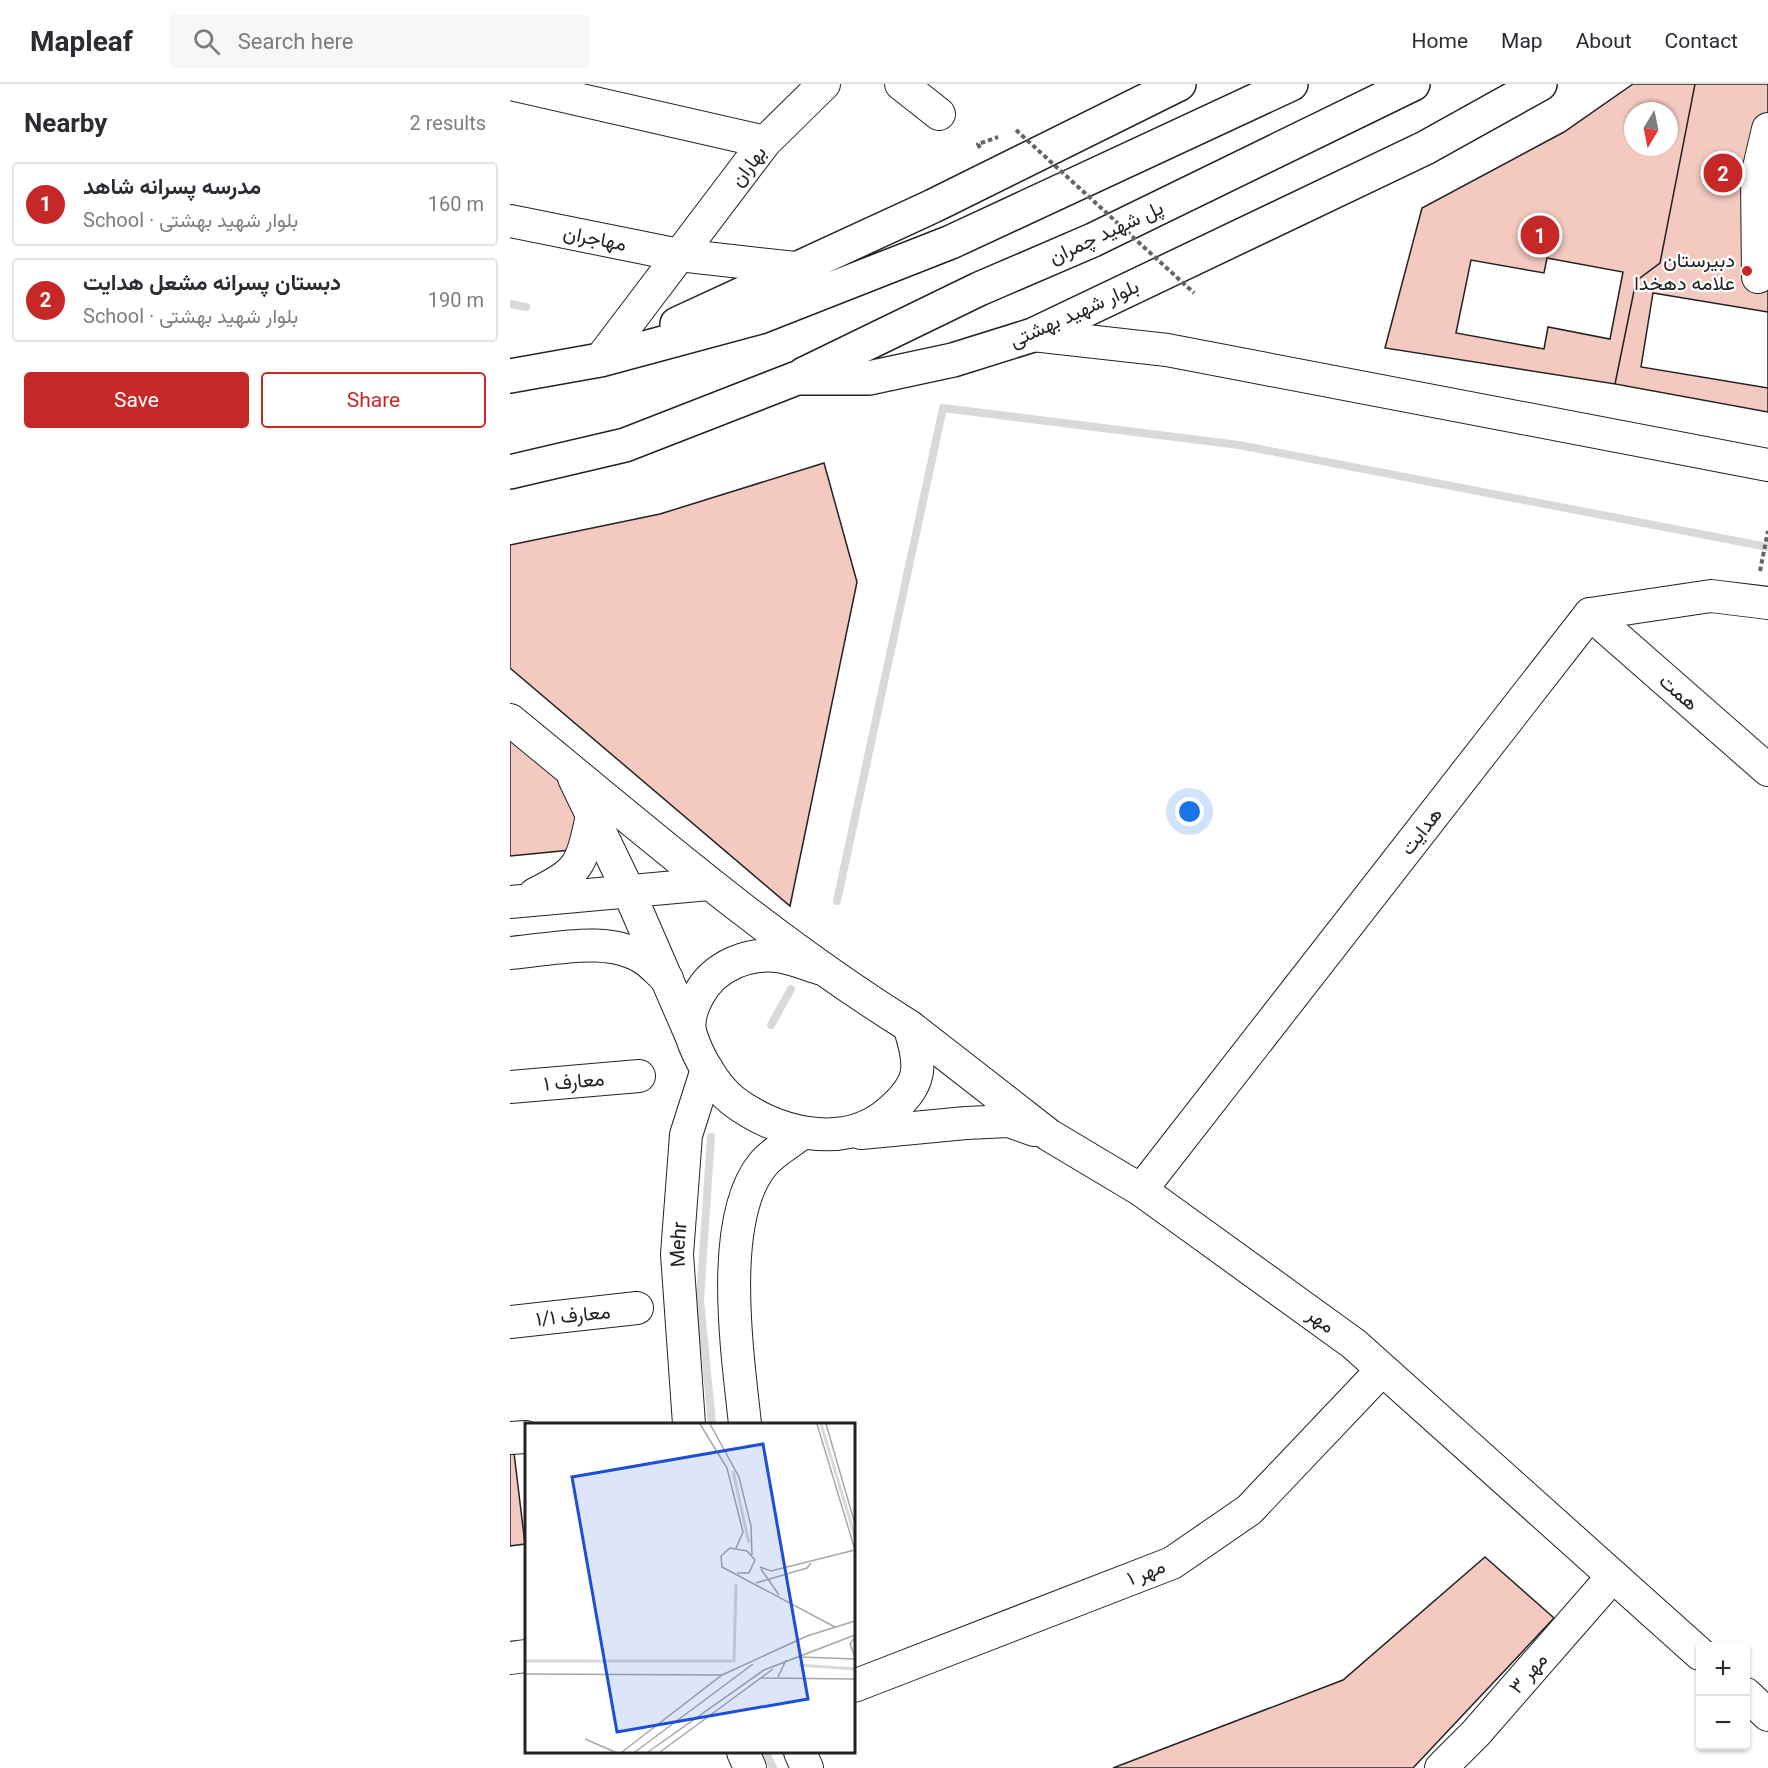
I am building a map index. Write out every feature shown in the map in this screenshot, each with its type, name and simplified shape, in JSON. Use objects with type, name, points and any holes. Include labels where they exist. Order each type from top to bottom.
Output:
[{"type":"main road","points":[[600,360],[933,206],[1179,84]]},
{"type":"main road","points":[[510,376],[600,360],[760,318],[951,242],[1291,84]]},
{"type":"main road","name":"پل شهید چمران","points":[[797,378],[979,289],[1104,235],[1413,84]]},
{"type":"main road","name":"بلوار شهید بهشتی","points":[[510,472],[625,445],[797,378],[869,378],[953,360],[1033,335],[1425,148],[1540,84]]},
{"type":"street","points":[[511,84],[765,142]]},
{"type":"street","name":"بهاران","points":[[600,360],[765,142],[824,84]]},
{"type":"street","points":[[901,84],[939,114]]},
{"type":"street","points":[[1758,277],[1757,176],[1768,129]]},
{"type":"street","name":"مهاجران","points":[[510,221],[680,255],[795,268]]},
{"type":"street","points":[[1033,335],[1167,350],[1768,465]]},
{"type":"street","points":[[510,361],[544,370]]},
{"type":"street","points":[[1590,614],[1763,589]]},
{"type":"street","name":"همت","points":[[1590,614],[1768,770]]},
{"type":"street","name":"هدایت","points":[[1141,1190],[1590,614]]},
{"type":"street","points":[[510,720],[709,884],[822,969],[909,1026],[919,1064],[916,1083],[882,1118],[840,1136]]},
{"type":"street","points":[[570,769],[628,890],[707,1069],[731,1099],[767,1121],[802,1133],[840,1136],[966,1123],[1009,1121],[1049,1135]]},
{"type":"street","points":[[516,902],[567,878],[577,868],[585,848],[592,816]]},
{"type":"street","points":[[516,902],[709,884]]},
{"type":"street","points":[[510,954],[598,946],[619,948],[645,959],[670,982]]},
{"type":"street","points":[[690,1033],[691,1012],[708,980],[747,956],[782,957],[822,969]]},
{"type":"street","name":"مهر","points":[[909,1026],[1049,1135],[1141,1190],[1354,1344],[1696,1650]]},
{"type":"street","name":"Mehr","points":[[689,1423],[677,1254],[686,1135],[707,1069]]},
{"type":"street","name":"معارف ۱","points":[[510,1087],[639,1076]]},
{"type":"street","points":[[745,1423],[735,1317],[738,1222],[750,1185],[763,1164],[802,1133]]},
{"type":"street","name":"معارف ۱/۱","points":[[510,1322],[637,1308]]},
{"type":"street","name":"مهر ۱","points":[[855,1686],[1172,1563],[1249,1510],[1382,1370]]},
{"type":"street","points":[[510,1438],[525,1437]]},
{"type":"street","name":"مهر ۳","points":[[1441,1768],[1476,1732],[1613,1576]]},
{"type":"street","points":[[510,1658],[525,1656]]},
{"type":"street","points":[[1748,1696],[1768,1714]]},
{"type":"street","points":[[743,1753],[750,1768]]},
{"type":"street","points":[[800,1753],[807,1768]]},
{"type":"path","points":[[1016,130],[1194,293]]},
{"type":"path","points":[[1763,589],[1768,531]]},
{"type":"building","points":[[1633,84],[1695,84],[1660,263],[1636,281],[1615,384],[1385,348],[1422,208],[1564,132]]},
{"type":"building","points":[[1695,84],[1768,84],[1768,412],[1615,384],[1636,281],[1660,263]]},
{"type":"building","points":[[1547,258],[1623,272],[1610,339],[1548,327],[1544,349],[1456,333],[1471,260],[1544,273]]},
{"type":"building","points":[[1653,293],[1768,312],[1768,388],[1641,367]]},
{"type":"building","points":[[824,463],[857,582],[790,906],[510,668],[510,545],[660,514]]},
{"type":"building","points":[[510,738],[565,780],[583,817],[571,850],[510,856]]},
{"type":"building","points":[[510,1453],[514,1453],[525,1544],[510,1546]]},
{"type":"building","points":[[1485,1557],[1554,1618],[1413,1768],[1113,1768],[1343,1680]]},
{"type":"waterway","points":[[510,304],[526,307]]},
{"type":"waterway","points":[[837,901],[943,408],[1239,445],[1768,547]]},
{"type":"waterway","points":[[771,1025],[791,989]]},
{"type":"waterway","points":[[711,1137],[700,1300],[712,1423]]},
{"type":"waterway","points":[[766,1753],[773,1768]]},
{"type":"place","name":"دبستان پسرانه مشعل هدایت","points":[[1723,173]]},
{"type":"place","name":"مدرسه پسرانه شاهد","points":[[1540,235]]},
{"type":"place","name":"دبیرستان علامه دهخدا","points":[[1747,271]]}]
